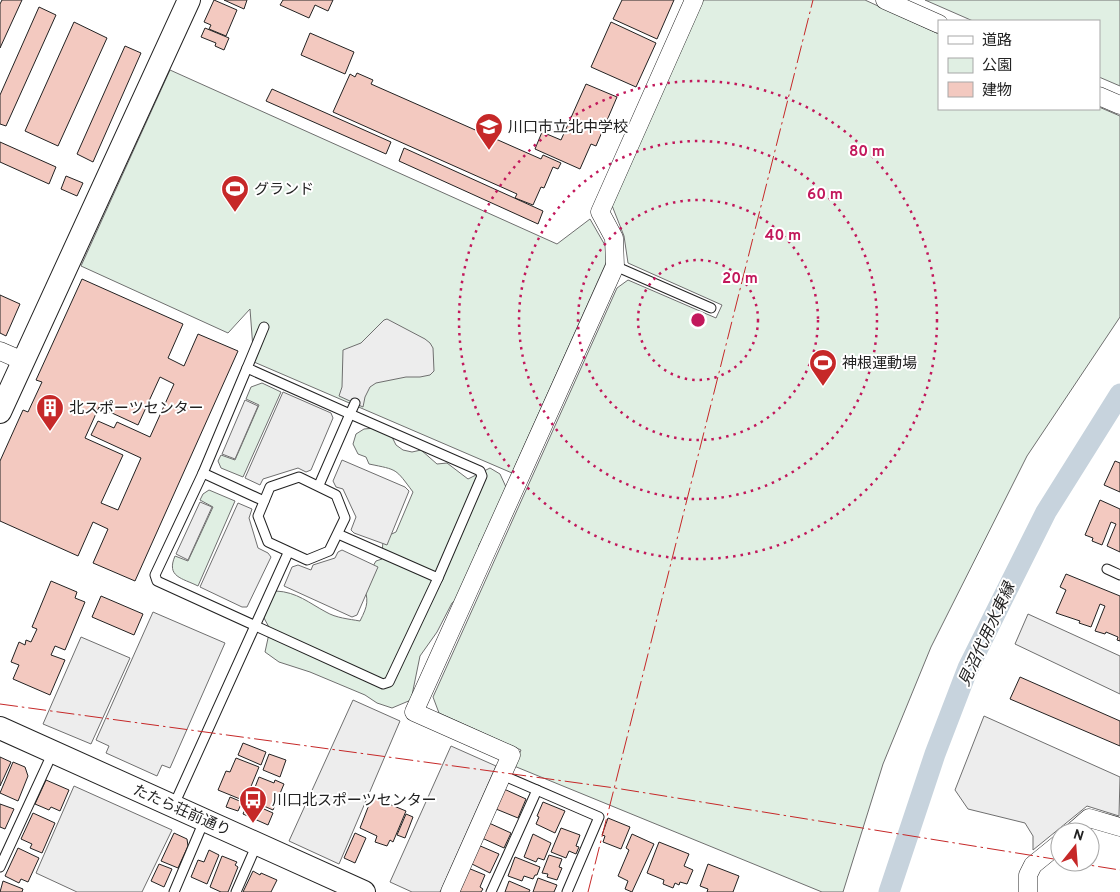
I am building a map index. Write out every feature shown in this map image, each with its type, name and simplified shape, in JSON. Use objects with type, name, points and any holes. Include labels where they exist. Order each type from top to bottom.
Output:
[{"type":"street","points":[[0,412],[188,0]]},
{"type":"street","points":[[450,892],[511,755],[414,712],[615,266],[614,238],[600,212],[694,0]]},
{"type":"street","points":[[885,0],[938,24]]},
{"type":"street","points":[[1100,96],[1120,105]]},
{"type":"street","points":[[0,350],[23,361]]},
{"type":"street","name":"たたら荘前通り","points":[[0,728],[360,891]]},
{"type":"street","points":[[1084,822],[1089,818],[1120,827]]},
{"type":"street","points":[[1028,892],[1028,875],[1033,865],[1050,851]]},
{"type":"lane","points":[[615,266],[712,308]]},
{"type":"lane","points":[[247,368],[480,471],[482,476],[438,578],[389,682],[383,684],[157,581],[155,575],[203,473],[264,327]]},
{"type":"lane","points":[[319,485],[355,403]]},
{"type":"lane","points":[[203,473],[264,501]]},
{"type":"lane","points":[[299,477],[319,485],[336,495],[345,518],[329,551],[307,560],[288,553],[268,542],[258,516],[264,501],[270,487],[299,477]]},
{"type":"lane","points":[[338,534],[438,578]]},
{"type":"lane","points":[[173,807],[288,553]]},
{"type":"lane","points":[[1108,569],[1120,575]]},
{"type":"lane","points":[[0,867],[53,752]]},
{"type":"lane","points":[[502,775],[599,817],[567,892]]},
{"type":"lane","points":[[491,892],[537,790]]},
{"type":"lane","points":[[174,892],[204,821]]},
{"type":"lane","points":[[236,892],[257,844]]},
{"type":"green space","name":"神根運動場","points":[[697,0],[865,0],[938,34],[938,110],[1100,110],[1100,107],[1120,116],[1120,317],[1027,456],[931,647],[883,764],[843,892],[822,892],[514,766],[521,750],[439,713],[433,697],[617,288],[628,280],[716,318],[722,305],[628,263],[624,236],[611,203]]},
{"type":"green space","points":[[925,0],[1120,0],[1120,86],[1100,77],[1100,20],[971,20]]},
{"type":"green space","points":[[170,70],[557,244],[590,219],[610,254],[512,473],[254,362],[250,309],[228,333],[81,266]]},
{"type":"green space","points":[[262,383],[281,392],[243,477],[221,468],[218,461],[221,455],[235,460],[259,405],[246,399],[251,387]]},
{"type":"green space","points":[[375,428],[391,435],[396,445],[403,450],[412,452],[421,450],[437,464],[447,463],[468,479],[490,468],[500,474],[506,487],[499,512],[479,545],[477,558],[460,597],[452,603],[437,632],[420,656],[411,700],[392,708],[310,672],[279,662],[265,652],[270,629],[264,618],[276,591],[297,596],[334,616],[360,621],[365,611],[367,603],[363,583],[376,561],[382,559],[383,538],[396,532],[413,492],[403,478],[395,471],[369,464],[366,457],[358,454],[353,444],[356,434],[364,429]]},
{"type":"green space","points":[[209,490],[235,501],[198,586],[177,576],[174,573],[173,563],[175,556],[188,561],[213,507],[200,500],[203,494]]},
{"type":"shaded area","points":[[387,319],[430,343],[433,348],[434,371],[430,375],[406,377],[376,383],[370,387],[363,407],[339,396],[342,387],[343,350],[361,343]]},
{"type":"shaded area","points":[[283,392],[331,413],[333,418],[311,470],[306,472],[298,468],[263,479],[260,485],[245,478]]},
{"type":"shaded area","points":[[245,400],[258,406],[235,459],[222,454]]},
{"type":"shaded area","points":[[342,460],[405,487],[409,491],[387,545],[354,533],[351,530],[356,517],[343,489],[336,487],[333,481]]},
{"type":"shaded area","points":[[200,502],[212,507],[188,560],[176,554]]},
{"type":"shaded area","points":[[238,503],[252,509],[249,518],[258,548],[268,553],[271,557],[247,607],[242,607],[200,587]]},
{"type":"shaded area","points":[[342,550],[378,567],[357,615],[352,617],[284,586],[292,567],[298,565],[311,570],[313,565],[335,558],[338,552]]},
{"type":"shaded area","points":[[153,612],[225,643],[170,768],[162,765],[157,776],[106,753],[109,746],[96,740]]},
{"type":"shaded area","points":[[1028,614],[1120,656],[1120,694],[1015,644]]},
{"type":"shaded area","points":[[81,637],[130,658],[91,744],[43,724]]},
{"type":"shaded area","points":[[353,700],[400,721],[339,864],[289,841]]},
{"type":"shaded area","points":[[984,716],[1120,777],[1119,816],[1087,806],[1067,822],[1050,822],[1050,836],[1033,850],[1033,836],[1025,823],[968,809],[955,790]]},
{"type":"shaded area","points":[[451,746],[496,766],[440,892],[412,892],[390,882]]},
{"type":"shaded area","points":[[74,786],[172,830],[142,892],[77,892],[36,873]]},
{"type":"building","points":[[2,0],[22,0],[0,48],[0,4]]},
{"type":"building","points":[[214,0],[237,10],[226,36],[209,29],[211,25],[204,22]]},
{"type":"building","points":[[224,0],[247,0],[244,9]]},
{"type":"building","points":[[283,0],[333,0],[328,11],[315,5],[309,18],[280,5]]},
{"type":"building","points":[[622,0],[674,0],[657,39],[613,19]]},
{"type":"building","points":[[39,7],[56,15],[6,126],[0,124],[0,95]]},
{"type":"building","points":[[74,22],[107,38],[58,146],[25,131]]},
{"type":"building","points":[[611,22],[656,43],[636,87],[591,67]]},
{"type":"building","points":[[205,28],[229,38],[224,50],[215,46],[216,43],[201,37]]},
{"type":"building","points":[[310,33],[354,52],[345,74],[301,55]]},
{"type":"building","points":[[125,46],[141,53],[93,162],[77,154]]},
{"type":"building","points":[[357,73],[373,80],[371,84],[541,159],[543,155],[561,163],[558,169],[553,167],[544,188],[541,187],[533,205],[515,198],[517,194],[333,112],[350,74],[355,77]]},
{"type":"building","points":[[586,84],[617,97],[596,146],[591,144],[580,169],[535,149],[542,132],[561,140]]},
{"type":"building","points":[[272,89],[391,142],[386,154],[266,101]]},
{"type":"building","points":[[0,142],[56,167],[49,184],[0,162]]},
{"type":"building","points":[[404,148],[543,211],[538,224],[399,161]]},
{"type":"building","points":[[66,176],[83,183],[77,196],[61,189]]},
{"type":"building","name":"北スポーツセンター","points":[[82,279],[183,324],[168,358],[184,366],[198,334],[238,351],[135,581],[93,563],[108,529],[93,522],[78,556],[0,521],[0,461],[23,410],[28,412],[42,382],[36,380]],"holes":[[[160,377],[174,384],[150,437],[117,422],[114,428],[98,421],[91,435],[141,458],[118,510],[101,503],[123,455],[85,438],[99,407],[138,425]]]},
{"type":"building","points":[[0,295],[20,304],[6,336],[0,333]]},
{"type":"building","points":[[1115,461],[1120,463],[1120,492],[1104,485]]},
{"type":"building","points":[[1100,500],[1120,509],[1120,552],[1107,546],[1116,524],[1111,522],[1102,545],[1092,541],[1093,538],[1085,535]]},
{"type":"building","points":[[1066,574],[1120,596],[1120,641],[1117,640],[1118,637],[1106,632],[1105,634],[1095,631],[1105,606],[1100,604],[1091,627],[1056,613],[1066,590],[1060,587]]},
{"type":"building","points":[[51,581],[77,592],[75,598],[85,602],[65,650],[55,646],[51,655],[65,660],[50,695],[13,679],[19,665],[11,662],[19,642],[25,645],[26,640],[31,642],[37,629],[32,627]]},
{"type":"building","points":[[101,596],[143,614],[134,635],[92,617]]},
{"type":"building","points":[[1020,677],[1120,721],[1120,746],[1010,699]]},
{"type":"building","points":[[243,743],[266,752],[261,765],[238,755]]},
{"type":"building","points":[[269,754],[286,760],[280,777],[263,770]]},
{"type":"building","points":[[0,757],[11,762],[0,786]]},
{"type":"building","points":[[236,758],[259,767],[245,801],[218,790],[226,771],[230,772]]},
{"type":"building","points":[[13,762],[25,767],[28,776],[18,801],[0,793]]},
{"type":"building","points":[[259,777],[274,783],[275,780],[284,784],[273,810],[250,800]]},
{"type":"building","points":[[46,780],[69,790],[60,811],[51,807],[49,810],[35,804]]},
{"type":"building","points":[[504,789],[526,799],[518,818],[496,809]]},
{"type":"building","points":[[230,797],[242,802],[238,811],[226,807]]},
{"type":"building","points":[[372,797],[406,811],[393,842],[390,840],[387,846],[375,842],[377,836],[360,828]]},
{"type":"building","points":[[248,802],[273,813],[268,825],[243,814]]},
{"type":"building","points":[[543,802],[565,811],[555,833],[536,824]]},
{"type":"building","points":[[0,804],[14,809],[5,829],[0,827]]},
{"type":"building","points":[[33,813],[55,823],[42,853],[30,848],[32,844],[21,839]]},
{"type":"building","points":[[406,814],[413,817],[405,838],[397,835]]},
{"type":"building","points":[[608,818],[630,827],[621,849],[603,842],[605,836],[602,835]]},
{"type":"building","points":[[489,823],[511,833],[504,848],[482,838]]},
{"type":"building","points":[[561,828],[580,835],[576,846],[579,847],[576,854],[569,851],[566,858],[551,852]]},
{"type":"building","points":[[174,833],[187,839],[188,846],[178,868],[161,861]]},
{"type":"building","points":[[355,833],[366,838],[355,863],[344,858]]},
{"type":"building","points":[[533,834],[551,843],[544,860],[538,858],[536,862],[524,857]]},
{"type":"building","points":[[632,834],[654,844],[632,892],[625,889],[628,881],[618,876],[629,850],[626,848]]},
{"type":"building","points":[[659,842],[689,854],[684,866],[693,870],[687,884],[680,882],[679,885],[675,883],[673,888],[663,884],[664,880],[647,873]]},
{"type":"building","points":[[478,845],[499,854],[490,873],[470,863]]},
{"type":"building","points":[[18,848],[39,858],[28,882],[21,879],[19,883],[5,876]]},
{"type":"building","points":[[209,850],[219,855],[207,884],[191,877],[198,860],[204,862]]},
{"type":"building","points":[[549,855],[562,859],[559,867],[562,868],[557,880],[547,877],[548,874],[542,873]]},
{"type":"building","points":[[222,856],[237,862],[235,865],[238,867],[228,892],[221,892],[210,887]]},
{"type":"building","points":[[515,857],[540,867],[533,879],[524,876],[522,881],[508,876]]},
{"type":"building","points":[[159,864],[172,869],[164,887],[151,881]]},
{"type":"building","points":[[708,864],[739,876],[733,892],[707,892],[708,889],[700,886]]},
{"type":"building","points":[[468,868],[485,875],[480,887],[483,889],[481,892],[457,892]]},
{"type":"building","points":[[253,871],[277,880],[271,892],[243,892]]},
{"type":"building","points":[[538,878],[557,885],[554,892],[533,892]]},
{"type":"building","points":[[3,881],[23,889],[22,892],[0,892]]},
{"type":"building","points":[[509,881],[530,890],[529,892],[505,892]]},
{"type":"waterway","name":"見沼代用水東縁","points":[[889,892],[935,754],[968,668],[1046,512],[1120,394]]},
{"type":"power","points":[[588,892],[813,0]]},
{"type":"power","points":[[0,704],[615,788],[1050,858]]},
{"type":"power","points":[[1100,867],[1120,870]]},
{"type":"place","name":"川口市立北中学校","points":[[489,151]]},
{"type":"place","name":"グランド","points":[[235,213]]},
{"type":"place","name":"神根運動場","points":[[823,387]]},
{"type":"place","name":"北スポーツセンター","points":[[50,432]]},
{"type":"place","name":"川口北スポーツセンター","points":[[253,824]]}]
